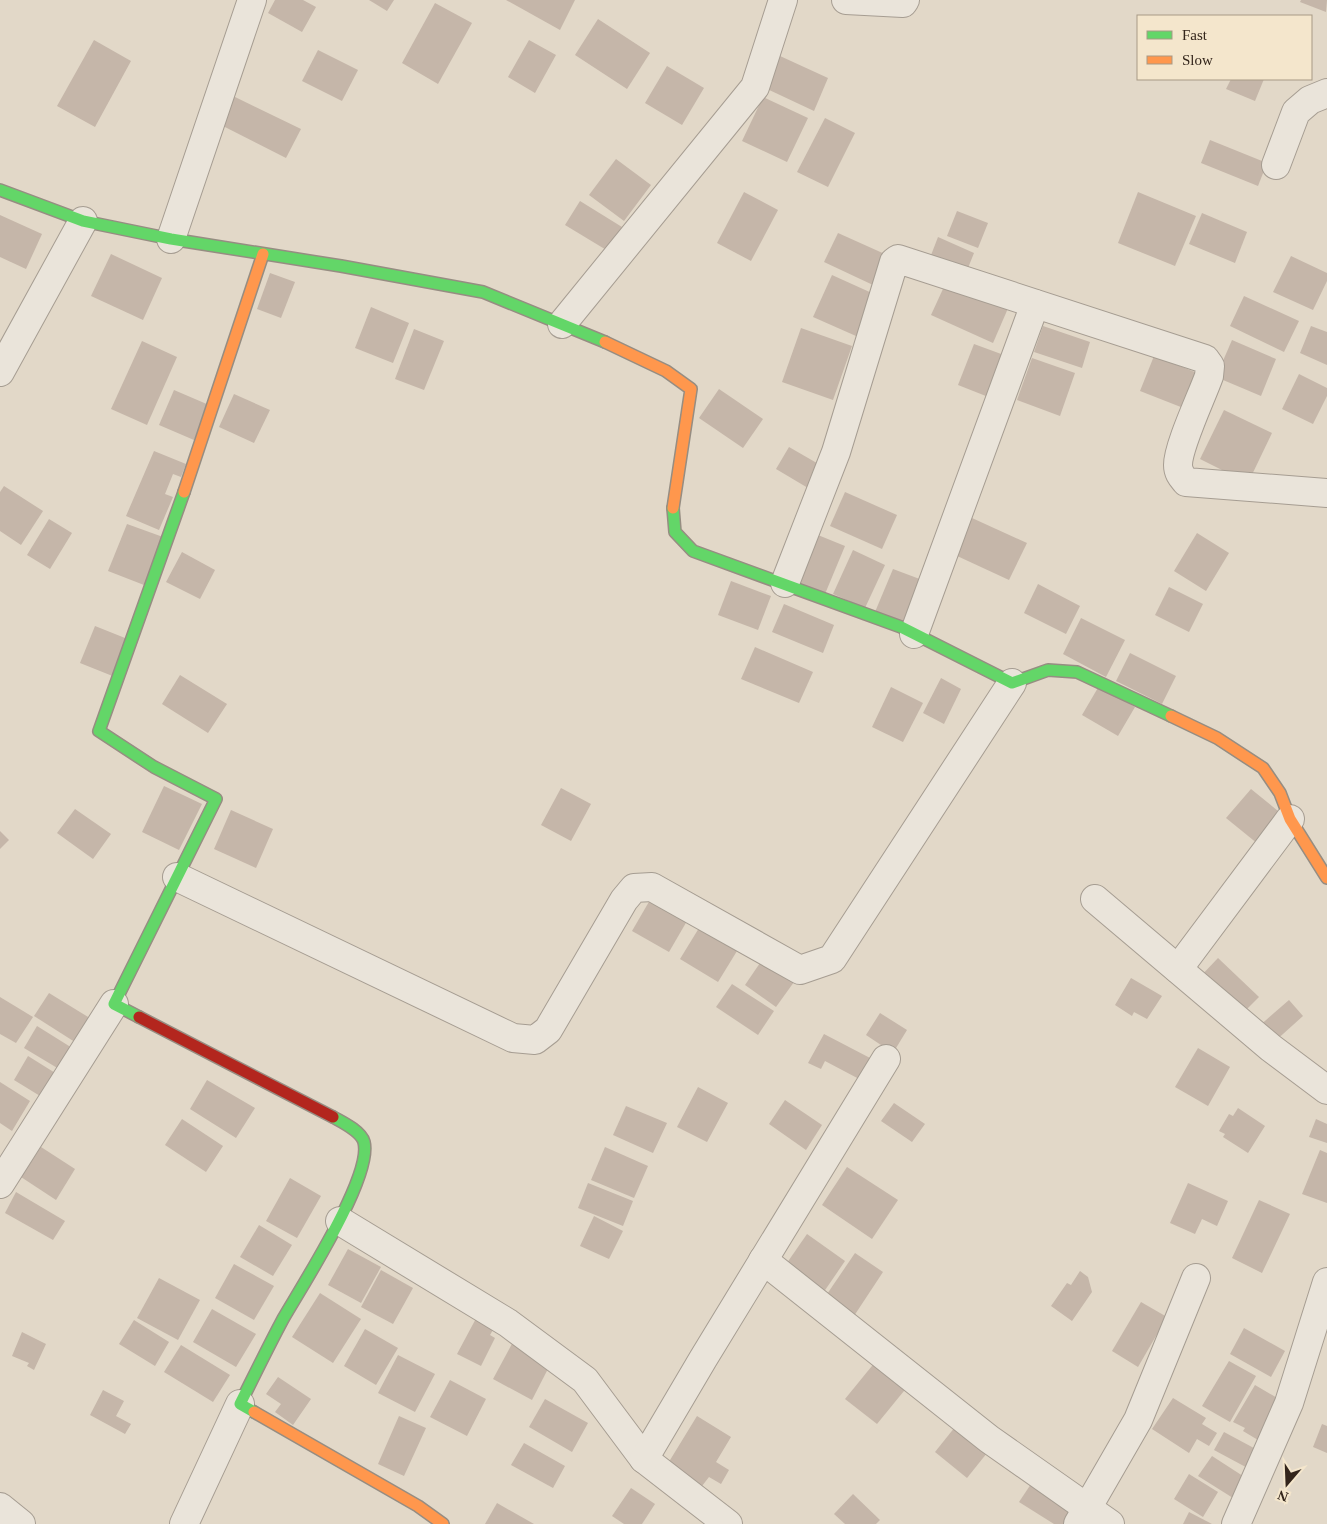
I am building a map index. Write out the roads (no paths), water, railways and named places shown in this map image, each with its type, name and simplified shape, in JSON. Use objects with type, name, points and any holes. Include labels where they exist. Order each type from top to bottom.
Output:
[{"type":"street","points":[[171,238],[252,0]]},
{"type":"street","points":[[562,324],[755,86],[783,0]]},
{"type":"street","points":[[846,0],[903,3],[905,0]]},
{"type":"street","points":[[1276,165],[1296,112],[1310,100],[1327,93]]},
{"type":"street","points":[[0,190],[83,220],[171,238],[483,292],[562,324],[666,371],[691,389],[673,506],[675,532],[694,551],[914,634],[1012,683]]},
{"type":"street","points":[[3,357],[83,220]]},
{"type":"street","points":[[0,1184],[114,1004],[216,799],[154,767],[99,731],[200,448],[263,254]]},
{"type":"street","points":[[785,584],[836,452],[894,262],[898,260],[906,260],[1205,359],[1210,366],[1210,376],[1186,434],[1178,464],[1180,474],[1186,482],[1327,493]]},
{"type":"street","points":[[914,634],[1035,304]]},
{"type":"street","points":[[177,878],[513,1038],[535,1040],[548,1030],[624,900],[634,888],[652,887],[800,970],[832,959],[1012,683],[1048,670],[1077,672],[1142,701],[1217,738],[1263,768],[1280,793],[1290,819],[1327,878]]},
{"type":"street","points":[[1178,969],[1290,819]]},
{"type":"street","points":[[1095,899],[1271,1048],[1327,1090]]},
{"type":"street","points":[[114,1004],[347,1124],[364,1140],[366,1156],[340,1220],[282,1321],[240,1404],[184,1524]]},
{"type":"street","points":[[644,1460],[763,1260],[886,1060]]},
{"type":"street","points":[[340,1220],[508,1323],[585,1380],[644,1460],[728,1524]]},
{"type":"street","points":[[763,1260],[1083,1516],[1110,1524]]},
{"type":"street","points":[[1083,1516],[1138,1420],[1196,1278]]},
{"type":"street","points":[[1236,1524],[1289,1403],[1327,1282]]},
{"type":"street","points":[[240,1404],[418,1506],[443,1524]]},
{"type":"street","points":[[0,1507],[21,1524]]}]
